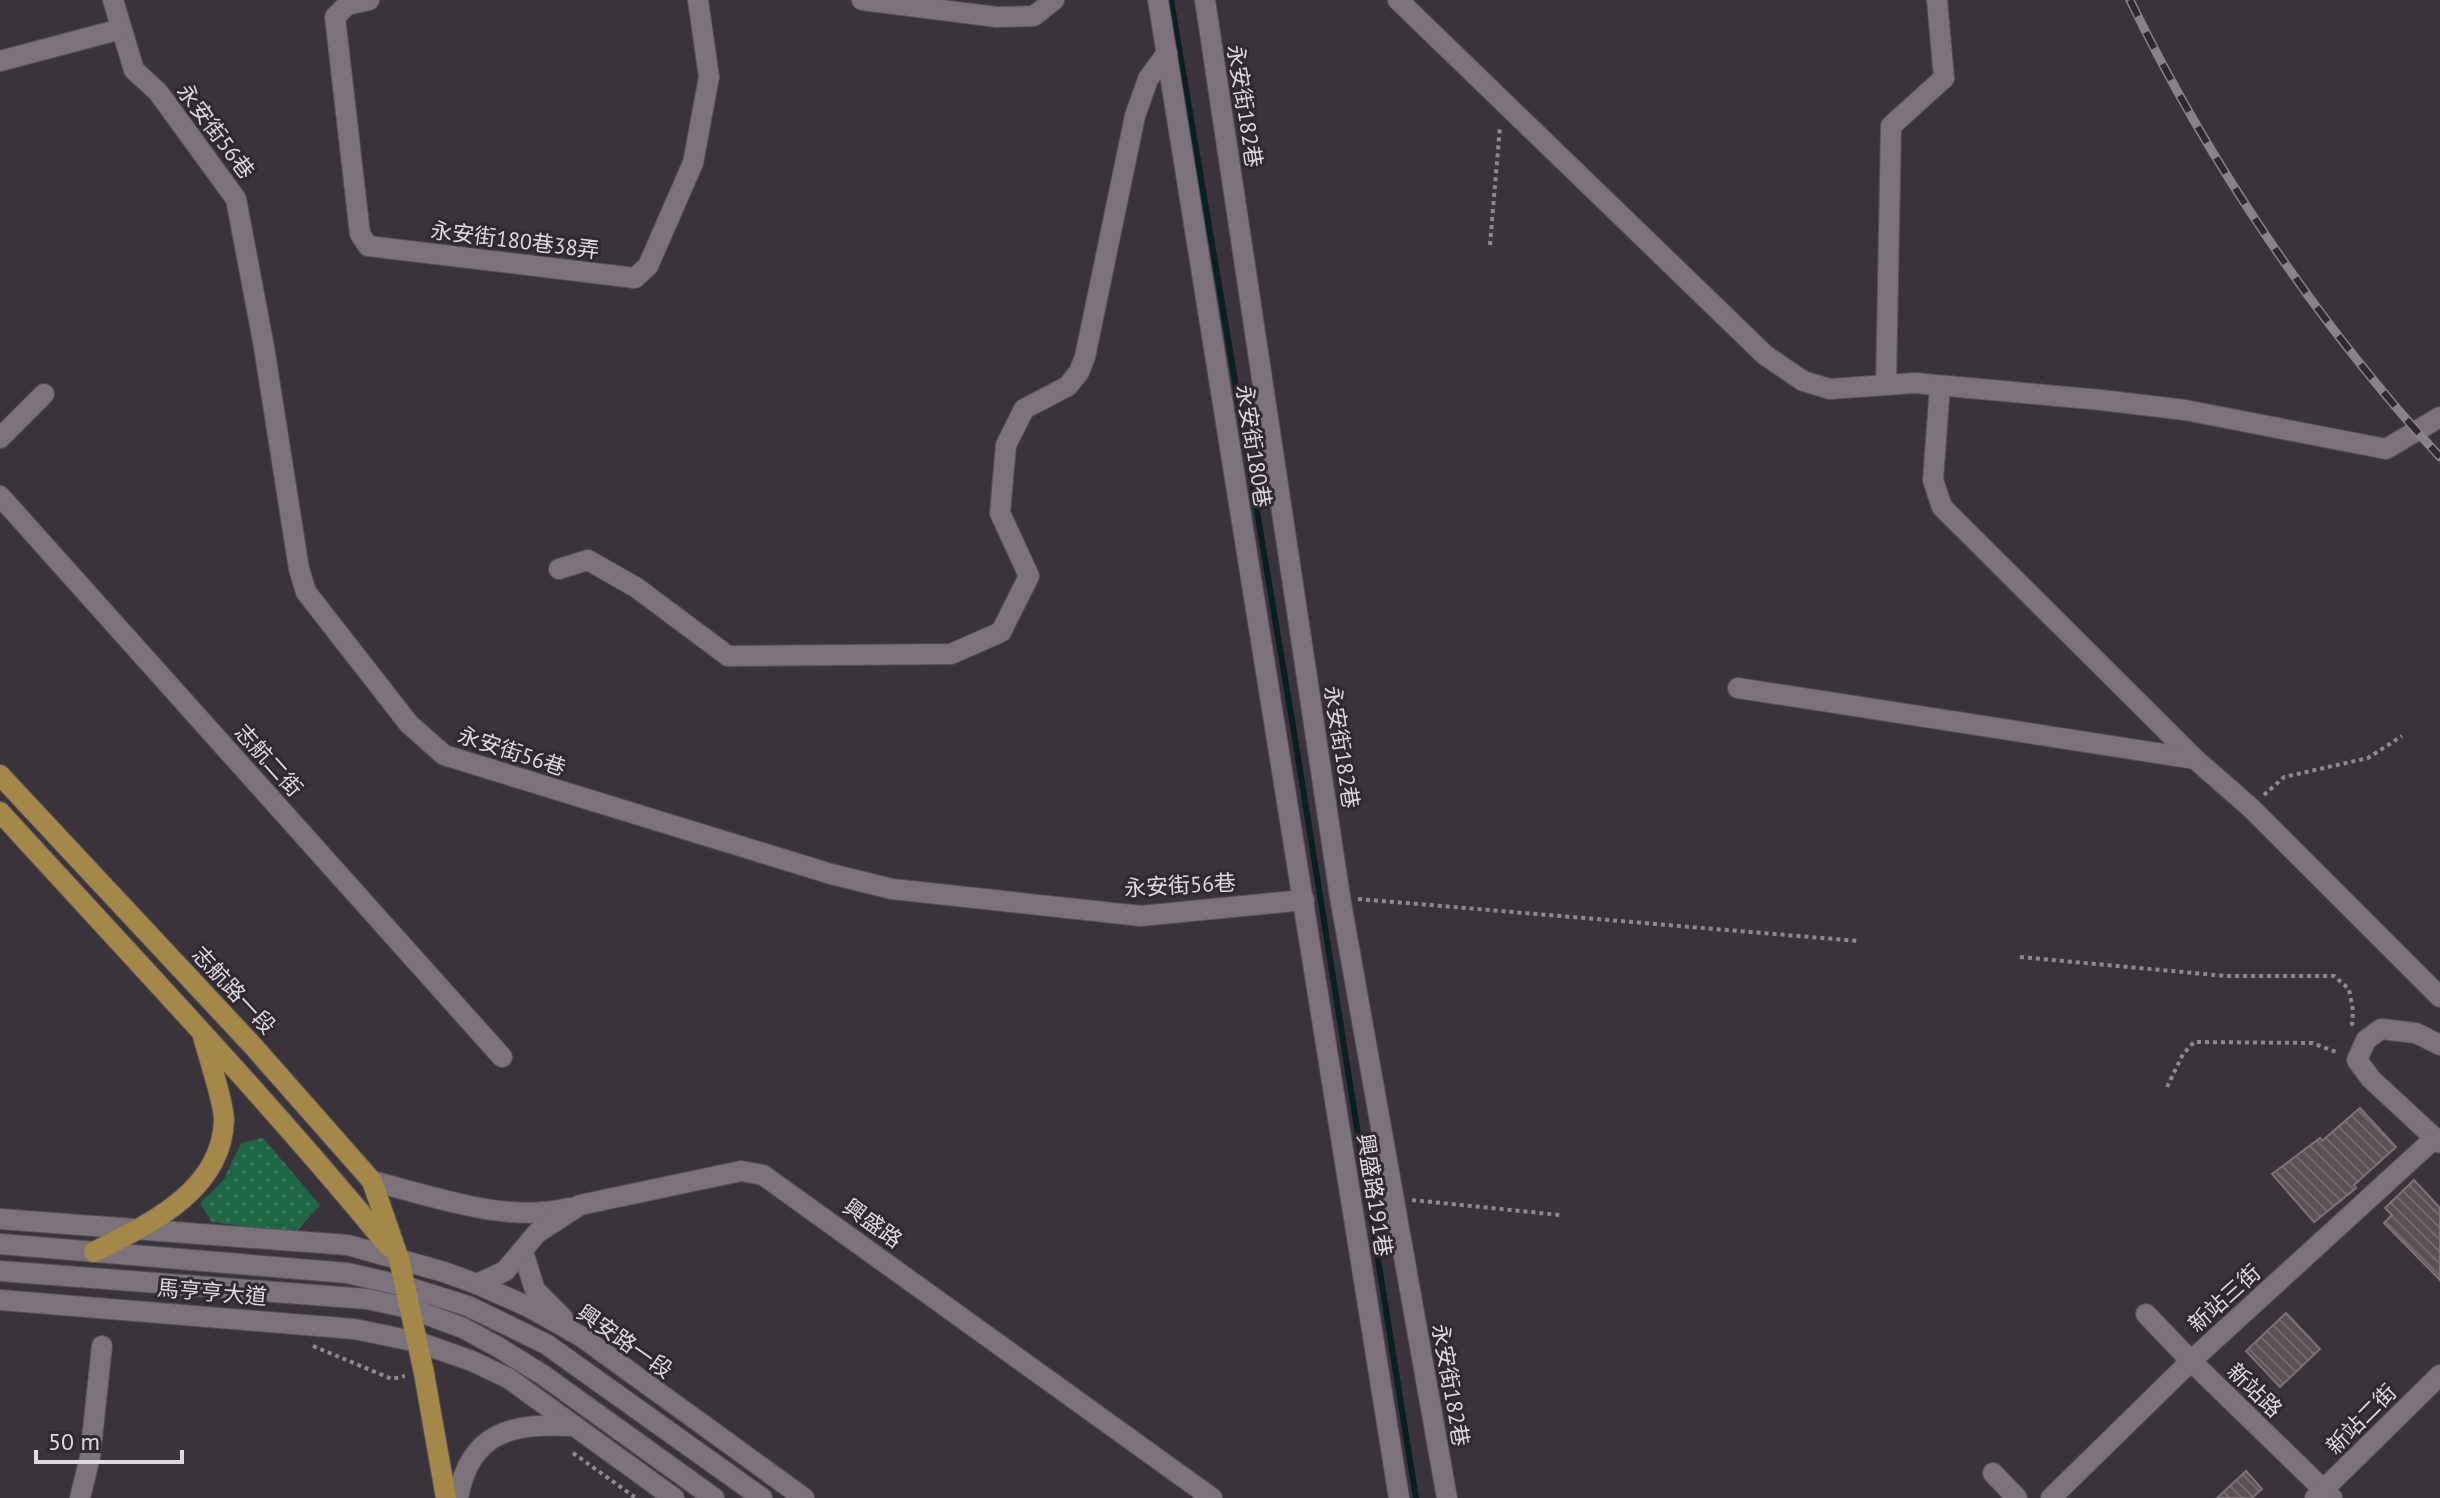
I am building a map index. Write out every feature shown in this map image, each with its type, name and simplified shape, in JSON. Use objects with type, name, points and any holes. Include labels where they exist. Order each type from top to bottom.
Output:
[{"type":"main road","name":"志航路一段","points":[[0,775],[254,1047],[372,1181],[399,1259],[418,1342],[446,1498]]},
{"type":"main road","name":"志航路一段","points":[[0,812],[202,1033],[399,1259]]},
{"type":"main road","points":[[94,1252],[142,1228],[183,1200],[204,1179],[220,1152],[224,1117],[202,1033]]},
{"type":"street","name":"永安街56巷","points":[[113,0],[134,70],[158,92],[236,199],[264,347],[299,569],[306,592],[409,724],[444,755],[831,874],[892,889],[1141,916],[1304,900]]},
{"type":"street","name":"永安街180巷38弄","points":[[369,0],[347,5],[335,17],[360,234],[368,246],[635,278],[648,266],[693,163],[709,77],[698,0]]},
{"type":"street","points":[[862,0],[997,17],[1034,16],[1054,0]]},
{"type":"street","name":"永安街180巷","points":[[1158,0],[1304,900]]},
{"type":"street","name":"永安街182巷","points":[[1205,0],[1340,897],[1447,1498]]},
{"type":"street","points":[[1398,0],[1765,355],[1803,381],[1830,389],[1915,383],[2101,400],[2185,410],[2386,449],[2440,417]]},
{"type":"street","points":[[1886,385],[1891,126],[1944,78],[1937,0]]},
{"type":"street","points":[[0,61],[121,29]]},
{"type":"street","points":[[559,569],[588,560],[637,588],[728,656],[951,654],[1001,632],[1029,576],[1000,513],[1006,445],[1024,409],[1068,386],[1079,372],[1085,357],[1135,116],[1148,79],[1167,53]]},
{"type":"street","points":[[1940,386],[1933,480],[1942,507],[2440,997]]},
{"type":"street","points":[[0,438],[44,394]]},
{"type":"street","name":"志航二街","points":[[0,496],[502,1057]]},
{"type":"street","points":[[1738,688],[2195,759]]},
{"type":"street","name":"興盛路191巷","points":[[1304,900],[1399,1498]]},
{"type":"street","points":[[2437,1141],[2371,1079],[2357,1060],[2366,1040],[2381,1029],[2416,1033],[2440,1045]]},
{"type":"street","name":"新站三街","points":[[2051,1498],[2191,1361],[2437,1141]]},
{"type":"street","name":"興盛路","points":[[477,1284],[505,1271],[537,1233],[580,1205],[741,1171],[763,1175],[1212,1498]]},
{"type":"street","points":[[372,1181],[488,1210],[550,1213],[580,1205]]},
{"type":"street","points":[[0,1219],[348,1245],[399,1259]]},
{"type":"street","name":"馬亨亨大道","points":[[0,1244],[347,1273],[404,1286]]},
{"type":"street","points":[[523,1252],[535,1290],[582,1337]]},
{"type":"street","name":"興安路一段","points":[[399,1259],[477,1284],[529,1307],[582,1337],[803,1498]]},
{"type":"street","name":"馬亨亨大道","points":[[0,1271],[367,1299],[409,1308]]},
{"type":"street","points":[[404,1286],[468,1306],[546,1344],[762,1498]]},
{"type":"street","name":"馬亨亨大道","points":[[0,1300],[354,1329],[418,1342]]},
{"type":"street","points":[[409,1308],[463,1328],[543,1375],[714,1498]]},
{"type":"street","name":"新站路","points":[[2146,1314],[2324,1495]]},
{"type":"street","points":[[418,1342],[472,1361],[508,1378],[674,1498]]},
{"type":"street","points":[[80,1498],[90,1457],[102,1346]]},
{"type":"street","name":"新站二街","points":[[2324,1495],[2440,1375]]},
{"type":"street","points":[[458,1498],[461,1479],[473,1458],[490,1439],[509,1430],[539,1424],[574,1426],[606,1422]]},
{"type":"street","points":[[1993,1473],[2017,1498]]},
{"type":"path","points":[[1490,245],[1502,100]]},
{"type":"path","points":[[2251,808],[2284,777],[2368,758],[2402,736]]},
{"type":"path","points":[[1340,897],[1858,941]]},
{"type":"path","points":[[2020,957],[2226,976],[2334,976],[2349,989],[2352,1024],[2366,1040]]},
{"type":"path","points":[[2167,1087],[2183,1054],[2194,1042],[2312,1043],[2357,1060]]},
{"type":"path","points":[[1393,1198],[1560,1215]]},
{"type":"path","points":[[306,1343],[392,1379],[424,1373]]},
{"type":"path","points":[[573,1453],[636,1498]]},
{"type":"green space","points":[[263,1138],[320,1205],[295,1233],[212,1222],[200,1203],[223,1181],[241,1143]]},
{"type":"building","points":[[2360,1108],[2396,1147],[2354,1185],[2356,1188],[2314,1222],[2272,1174],[2320,1138],[2322,1141]]},
{"type":"building","points":[[2414,1180],[2440,1208],[2440,1280],[2384,1223],[2392,1215],[2385,1208]]},
{"type":"building","points":[[2286,1313],[2320,1349],[2280,1387],[2246,1351]]},
{"type":"building","points":[[2246,1471],[2262,1489],[2252,1498],[2217,1498]]},
{"type":"waterway","points":[[1171,0],[1292,720],[1416,1498]]},
{"type":"railway","points":[[2130,0],[2194,121],[2269,240],[2351,353],[2440,457]]}]
